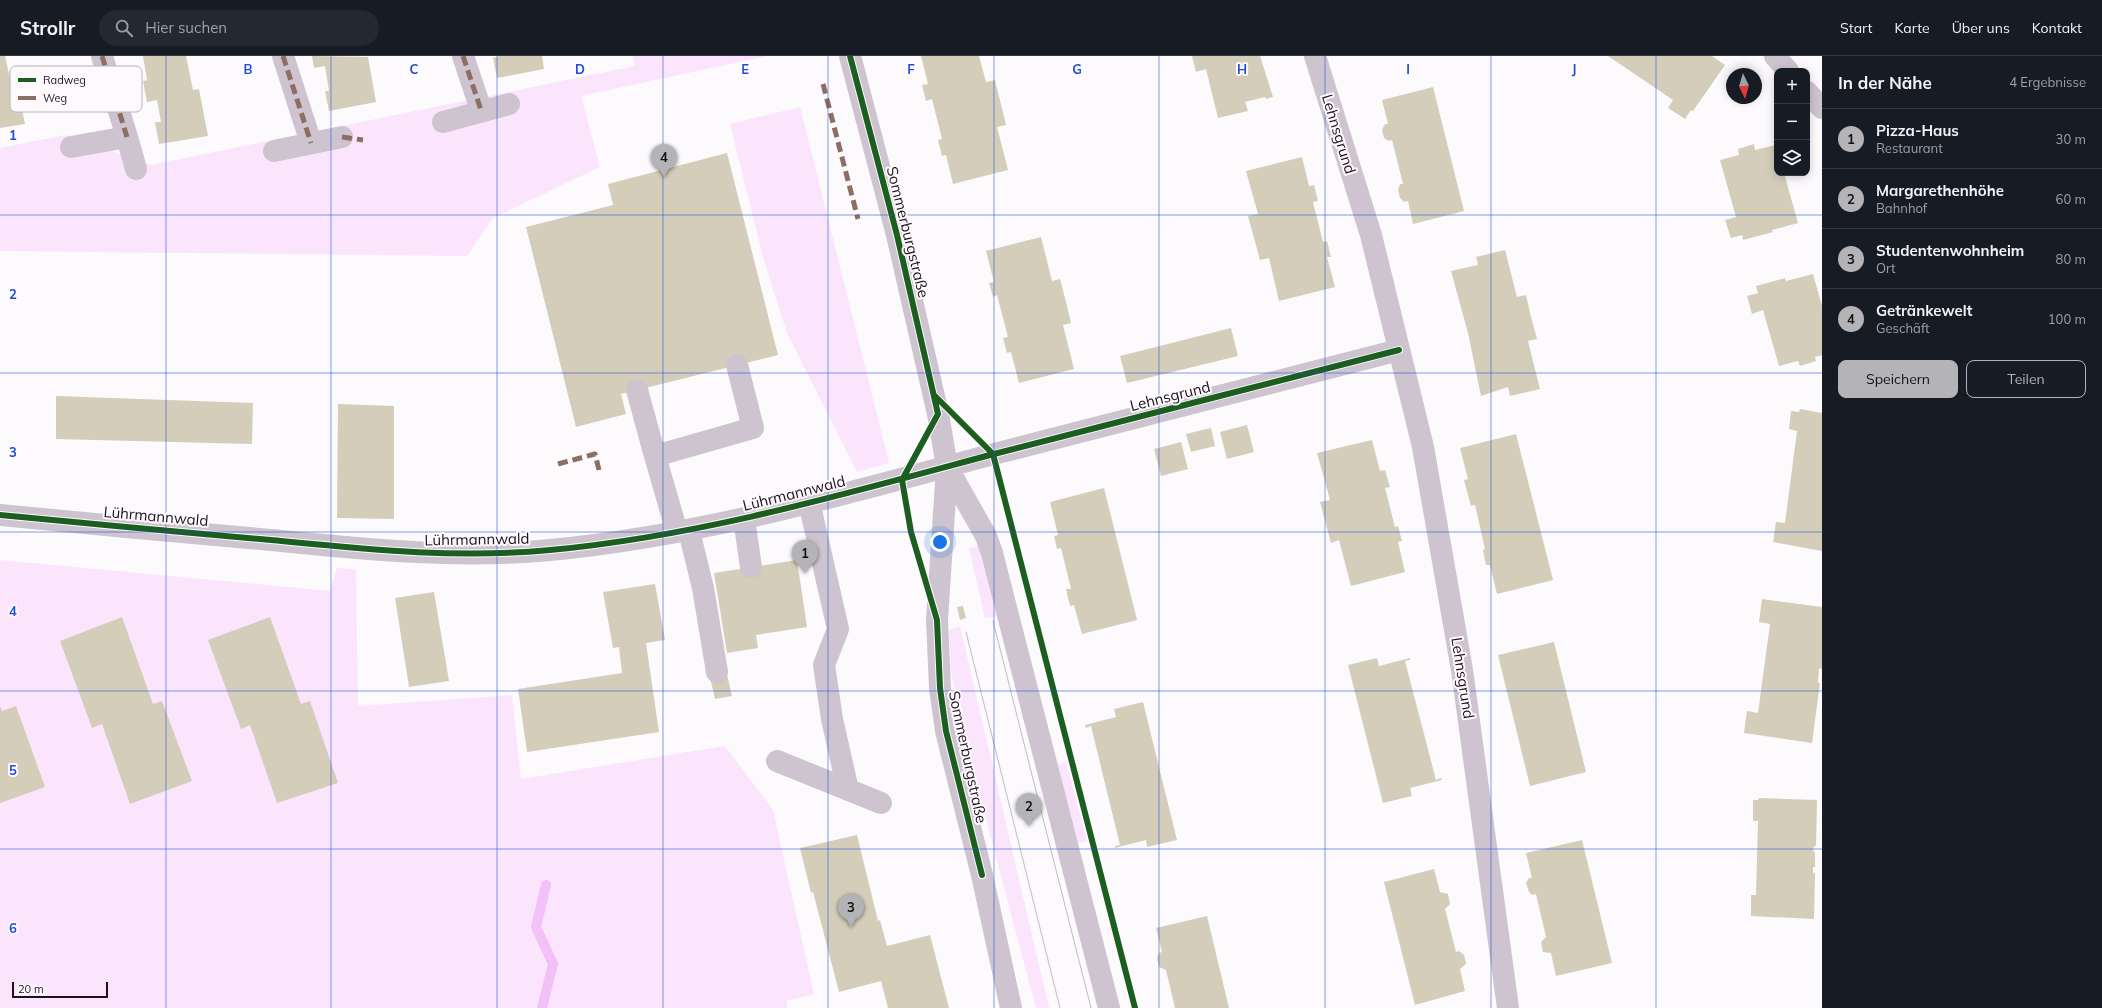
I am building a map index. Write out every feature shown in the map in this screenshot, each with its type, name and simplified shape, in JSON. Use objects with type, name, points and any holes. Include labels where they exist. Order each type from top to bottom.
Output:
[{"type":"street","points":[[102,56],[105,66]]},
{"type":"street","points":[[283,56],[311,143]]},
{"type":"street","points":[[463,56],[481,110]]},
{"type":"street","name":"Sommerburgstraße","points":[[850,56],[886,192],[931,381],[947,467],[937,620],[940,688],[946,731],[982,874],[1010,1008]]},
{"type":"street","name":"Lehnsgrund","points":[[1315,56],[1370,235],[1423,447],[1462,670],[1508,1008]]},
{"type":"street","points":[[1775,56],[1785,68]]},
{"type":"street","points":[[1810,95],[1822,108]]},
{"type":"street","points":[[443,122],[481,110],[509,104]]},
{"type":"street","points":[[119,112],[136,169]]},
{"type":"street","points":[[71,147],[127,137]]},
{"type":"street","points":[[274,151],[342,137]]},
{"type":"street","name":"Lehnsgrund","points":[[947,467],[1399,350]]},
{"type":"street","points":[[656,456],[704,432],[753,428],[737,365]]},
{"type":"street","points":[[637,390],[656,456],[703,588],[717,672]]},
{"type":"street","name":"Sommerburgstraße","points":[[947,467],[986,536],[992,553],[1109,1008]]},
{"type":"street","name":"Lührmannwald","points":[[0,515],[368,550],[433,554],[548,550],[623,542],[744,519],[947,467]]},
{"type":"street","points":[[809,502],[838,629],[824,665],[832,719],[848,790]]},
{"type":"street","points":[[744,519],[751,567]]},
{"type":"street","points":[[777,760],[881,803]]},
{"type":"shaded area","points":[[633,56],[767,56],[581,96],[600,167],[493,218],[467,256],[0,251],[0,148],[65,135],[151,165],[635,66]]},
{"type":"shaded area","points":[[800,107],[889,463],[857,472],[787,333],[764,261],[730,124]]},
{"type":"shaded area","points":[[984,545],[1001,615],[985,618],[969,548]]},
{"type":"shaded area","points":[[0,560],[330,591],[337,568],[356,569],[358,706],[512,695],[521,779],[725,746],[773,810],[814,994],[787,1001],[787,1008],[0,1008]]},
{"type":"shaded area","points":[[960,626],[1049,1008],[1036,1008],[986,819],[955,691],[951,671],[949,630]]},
{"type":"shaded area","points":[[1066,762],[1087,841],[1075,844],[1055,765]]},
{"type":"building","points":[[0,56],[5,56],[10,78],[10,112],[22,112],[25,124],[0,128]]},
{"type":"building","points":[[143,56],[186,56],[193,90],[199,89],[208,136],[159,144],[155,122],[161,122],[157,100],[147,102],[143,81],[147,80]]},
{"type":"building","points":[[312,56],[368,57],[376,102],[329,111],[325,91],[329,91],[325,66],[314,68]]},
{"type":"building","points":[[499,56],[542,56],[544,69],[497,78],[493,58]]},
{"type":"building","points":[[921,56],[979,56],[986,82],[995,80],[1006,125],[997,127],[1008,170],[953,184],[946,155],[942,156],[938,140],[942,139],[932,99],[926,101],[922,85],[928,84]]},
{"type":"building","points":[[1192,56],[1260,56],[1273,97],[1266,99],[1265,97],[1245,102],[1248,111],[1218,118],[1206,69],[1196,72]]},
{"type":"building","points":[[1608,56],[1712,56],[1725,65],[1693,111],[1691,110],[1685,119],[1668,108],[1673,100]]},
{"type":"building","points":[[1433,87],[1464,211],[1413,224],[1408,201],[1404,202],[1400,198],[1398,190],[1400,184],[1403,184],[1392,140],[1389,141],[1384,138],[1382,130],[1385,124],[1388,124],[1382,100]]},
{"type":"building","points":[[1754,144],[1755,150],[1774,145],[1774,176],[1785,176],[1798,223],[1772,230],[1773,232],[1743,240],[1742,235],[1731,238],[1725,220],[1736,217],[1720,160],[1739,155],[1738,149]]},
{"type":"building","points":[[727,153],[778,355],[621,394],[626,414],[576,427],[526,227],[613,205],[608,184]]},
{"type":"building","points":[[1302,157],[1309,186],[1314,185],[1318,201],[1313,202],[1323,242],[1327,241],[1331,257],[1327,257],[1335,287],[1279,301],[1269,258],[1260,260],[1248,216],[1258,214],[1246,171]]},
{"type":"building","points":[[1041,237],[1052,281],[1060,279],[1066,302],[1071,323],[1063,325],[1074,369],[1019,383],[1011,352],[1007,353],[1003,338],[1008,337],[997,295],[993,297],[989,283],[994,282],[986,251]]},
{"type":"building","points":[[1505,250],[1517,297],[1526,295],[1537,339],[1528,341],[1540,389],[1510,396],[1508,387],[1481,396],[1468,333],[1451,271],[1478,265],[1476,257]]},
{"type":"building","points":[[1813,274],[1822,306],[1822,355],[1815,357],[1816,361],[1800,366],[1798,361],[1779,366],[1763,310],[1752,314],[1747,296],[1758,293],[1756,286],[1785,278],[1786,281]]},
{"type":"building","points":[[1231,328],[1238,356],[1127,383],[1120,356]]},
{"type":"building","points":[[56,396],[253,403],[252,444],[56,439]]},
{"type":"building","points":[[338,404],[394,406],[394,519],[337,518]]},
{"type":"building","points":[[1800,409],[1822,413],[1822,551],[1773,542],[1776,522],[1785,523],[1797,431],[1789,429],[1791,411],[1799,412]]},
{"type":"building","points":[[1247,425],[1254,452],[1227,459],[1220,432]]},
{"type":"building","points":[[1211,428],[1215,446],[1191,452],[1186,434]]},
{"type":"building","points":[[1516,434],[1553,580],[1497,594],[1490,565],[1486,565],[1483,550],[1485,549],[1475,505],[1471,506],[1464,480],[1468,479],[1460,448]]},
{"type":"building","points":[[1372,440],[1380,471],[1385,470],[1390,487],[1385,488],[1395,527],[1398,526],[1402,541],[1398,542],[1405,572],[1351,586],[1339,540],[1331,543],[1320,502],[1330,500],[1317,453]]},
{"type":"building","points":[[1181,442],[1188,469],[1161,476],[1154,449]]},
{"type":"building","points":[[1104,488],[1137,620],[1082,634],[1074,605],[1070,606],[1066,589],[1071,589],[1061,548],[1057,549],[1054,536],[1058,535],[1050,502]]},
{"type":"building","points":[[797,560],[807,627],[756,635],[758,648],[727,653],[714,573]]},
{"type":"building","points":[[655,584],[665,640],[646,643],[659,732],[527,752],[518,689],[622,673],[619,647],[613,648],[603,592]]},
{"type":"building","points":[[434,592],[449,681],[409,687],[395,598]]},
{"type":"building","points":[[1762,599],[1822,607],[1822,669],[1819,668],[1818,683],[1820,683],[1812,743],[1744,733],[1747,711],[1758,713],[1770,624],[1759,622]]},
{"type":"building","points":[[963,606],[966,618],[960,620],[957,607]]},
{"type":"building","points":[[122,617],[153,704],[162,701],[192,781],[130,804],[102,724],[92,728],[60,641]]},
{"type":"building","points":[[270,617],[301,704],[310,701],[338,783],[277,803],[250,725],[241,729],[208,640]]},
{"type":"building","points":[[1554,642],[1586,772],[1530,786],[1498,655]]},
{"type":"building","points":[[1377,658],[1379,666],[1410,658],[1410,660],[1405,661],[1436,780],[1441,778],[1442,780],[1410,788],[1412,796],[1383,803],[1348,665]]},
{"type":"building","points":[[726,670],[732,696],[715,699],[709,673]]},
{"type":"building","points":[[1143,702],[1177,840],[1147,847],[1146,840],[1115,848],[1115,846],[1120,845],[1091,726],[1086,728],[1085,725],[1116,717],[1114,709]]},
{"type":"building","points":[[0,706],[2,711],[16,706],[45,787],[0,803]]},
{"type":"building","points":[[1759,798],[1817,800],[1816,846],[1814,846],[1813,851],[1815,852],[1815,867],[1813,867],[1813,873],[1815,873],[1814,919],[1751,916],[1751,895],[1756,895],[1758,821],[1753,821],[1753,800],[1758,800]]},
{"type":"building","points":[[857,835],[878,921],[880,920],[887,946],[930,935],[949,1008],[888,1008],[881,981],[839,992],[800,848]]},
{"type":"building","points":[[1582,840],[1612,963],[1556,976],[1551,953],[1543,952],[1541,942],[1546,937],[1536,894],[1532,895],[1529,892],[1526,883],[1529,878],[1532,878],[1526,853]]},
{"type":"building","points":[[1434,869],[1440,892],[1448,894],[1450,904],[1445,909],[1456,952],[1459,951],[1464,955],[1466,964],[1460,969],[1465,991],[1415,1005],[1384,882]]},
{"type":"building","points":[[1207,916],[1229,1008],[1175,1008],[1166,970],[1159,967],[1157,958],[1159,953],[1162,952],[1156,928]]},
{"type":"waterway","points":[[542,1008],[553,964],[536,927],[546,885]]},
{"type":"tram line","points":[[993,621],[1091,1008]]},
{"type":"tram line","points":[[966,632],[1060,1008]]},
{"type":"marked path","points":[[102,56],[105,66]]},
{"type":"marked path","points":[[283,56],[311,143]]},
{"type":"marked path","points":[[463,56],[481,110]]},
{"type":"marked path","points":[[823,84],[858,219]]},
{"type":"marked path","points":[[119,112],[127,137]]},
{"type":"marked path","points":[[342,137],[363,140]]},
{"type":"marked path","points":[[558,464],[595,454],[599,470]]},
{"type":"cycle path","points":[[850,56],[897,235],[938,414],[902,480],[911,532],[937,620],[940,688],[946,731],[982,875]]},
{"type":"cycle path","points":[[0,515],[341,547],[410,552],[480,554],[550,550],[662,535],[772,512],[1399,350]]},
{"type":"cycle path","points":[[935,396],[993,454],[1135,1008]]},
{"type":"place","name":"Getränkewelt","points":[[664,177]]},
{"type":"place","name":"Pizza-Haus","points":[[805,573]]},
{"type":"place","name":"Margarethenhöhe","points":[[1029,826]]},
{"type":"place","name":"Studentenwohnheim","points":[[851,927]]}]
